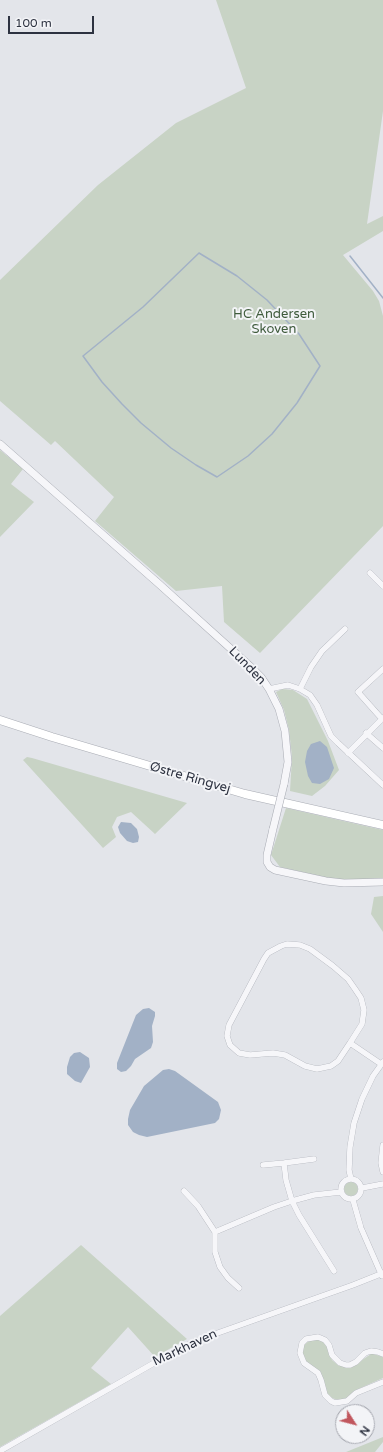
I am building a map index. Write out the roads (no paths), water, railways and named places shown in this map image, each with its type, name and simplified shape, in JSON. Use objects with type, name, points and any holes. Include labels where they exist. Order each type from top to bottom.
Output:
[{"type":"main road","name":"Østre Ringvej","points":[[0,720],[52,738],[245,794],[383,825]]},
{"type":"street","name":"Lunden","points":[[0,444],[248,664],[269,689],[279,709],[286,731],[288,762],[267,855],[267,862],[270,867],[275,870],[308,878],[332,882],[383,882]]},
{"type":"street","points":[[370,573],[383,586]]},
{"type":"street","points":[[300,689],[311,667],[322,651],[346,629]]},
{"type":"street","points":[[348,753],[366,733],[383,718],[358,692],[383,669]]},
{"type":"street","points":[[269,689],[288,685],[300,689],[310,695],[317,705],[331,736],[383,785]]},
{"type":"street","points":[[366,733],[383,748]]},
{"type":"street","points":[[294,944],[310,949],[333,966],[348,979],[361,998],[364,1010],[362,1024],[350,1043],[338,1061],[332,1066],[317,1069],[305,1066],[285,1055],[273,1053],[250,1055],[239,1053],[230,1045],[227,1036],[229,1025],[264,959],[268,954],[281,946],[294,944]]},
{"type":"street","points":[[350,1043],[382,1063],[373,1076],[362,1099],[354,1123],[350,1147],[349,1170],[351,1179]]},
{"type":"street","points":[[383,1145],[381,1163],[383,1172]]},
{"type":"street","points":[[263,1165],[314,1159]]},
{"type":"street","points":[[284,1163],[286,1180],[292,1200],[334,1271]]},
{"type":"street","points":[[351,1179],[358,1181],[362,1188],[360,1196],[353,1200],[345,1197],[341,1192],[341,1187],[344,1182],[351,1179]]},
{"type":"street","points":[[362,1188],[383,1184]]},
{"type":"street","points":[[184,1191],[198,1206],[215,1232],[215,1252],[220,1267],[228,1278],[239,1288]]},
{"type":"street","points":[[215,1232],[292,1200],[314,1195],[341,1192]]},
{"type":"street","points":[[353,1200],[361,1228],[383,1275]]},
{"type":"street","name":"Markhaven","points":[[0,1451],[168,1355],[198,1340],[383,1275]]},
{"type":"street","points":[[383,1354],[371,1351],[365,1353],[356,1362],[346,1365],[336,1360],[332,1355],[329,1345],[325,1340],[318,1337],[306,1339],[302,1343],[300,1354],[304,1363],[318,1373],[325,1395],[331,1401],[336,1403],[347,1401],[356,1393],[383,1382]]},
{"type":"water","points":[[320,741],[327,747],[334,768],[329,779],[320,784],[312,783],[308,776],[305,762],[307,751],[311,744]]},
{"type":"water","points":[[121,822],[131,823],[137,829],[139,837],[138,842],[133,843],[127,841],[120,833],[118,827]]},
{"type":"water","points":[[149,1008],[155,1012],[152,1026],[153,1042],[151,1048],[135,1059],[126,1071],[121,1072],[117,1069],[117,1063],[136,1015],[143,1009]]},
{"type":"water","points":[[80,1052],[89,1058],[90,1067],[81,1083],[75,1081],[67,1074],[67,1067],[70,1057],[74,1053]]},
{"type":"water","points":[[169,1069],[175,1071],[218,1102],[221,1110],[219,1119],[215,1123],[147,1137],[133,1132],[128,1125],[130,1110],[144,1086],[163,1070]]},
{"type":"waterway","points":[[199,253],[237,276],[267,300],[299,334],[320,366],[297,403],[272,434],[248,456],[217,477],[171,448],[141,423],[102,382],[83,356],[143,307],[199,253]]},
{"type":"waterway","points":[[350,256],[383,298]]},
{"type":"park label","name":"HC Andersen Skoven","points":[[274,322]]}]
